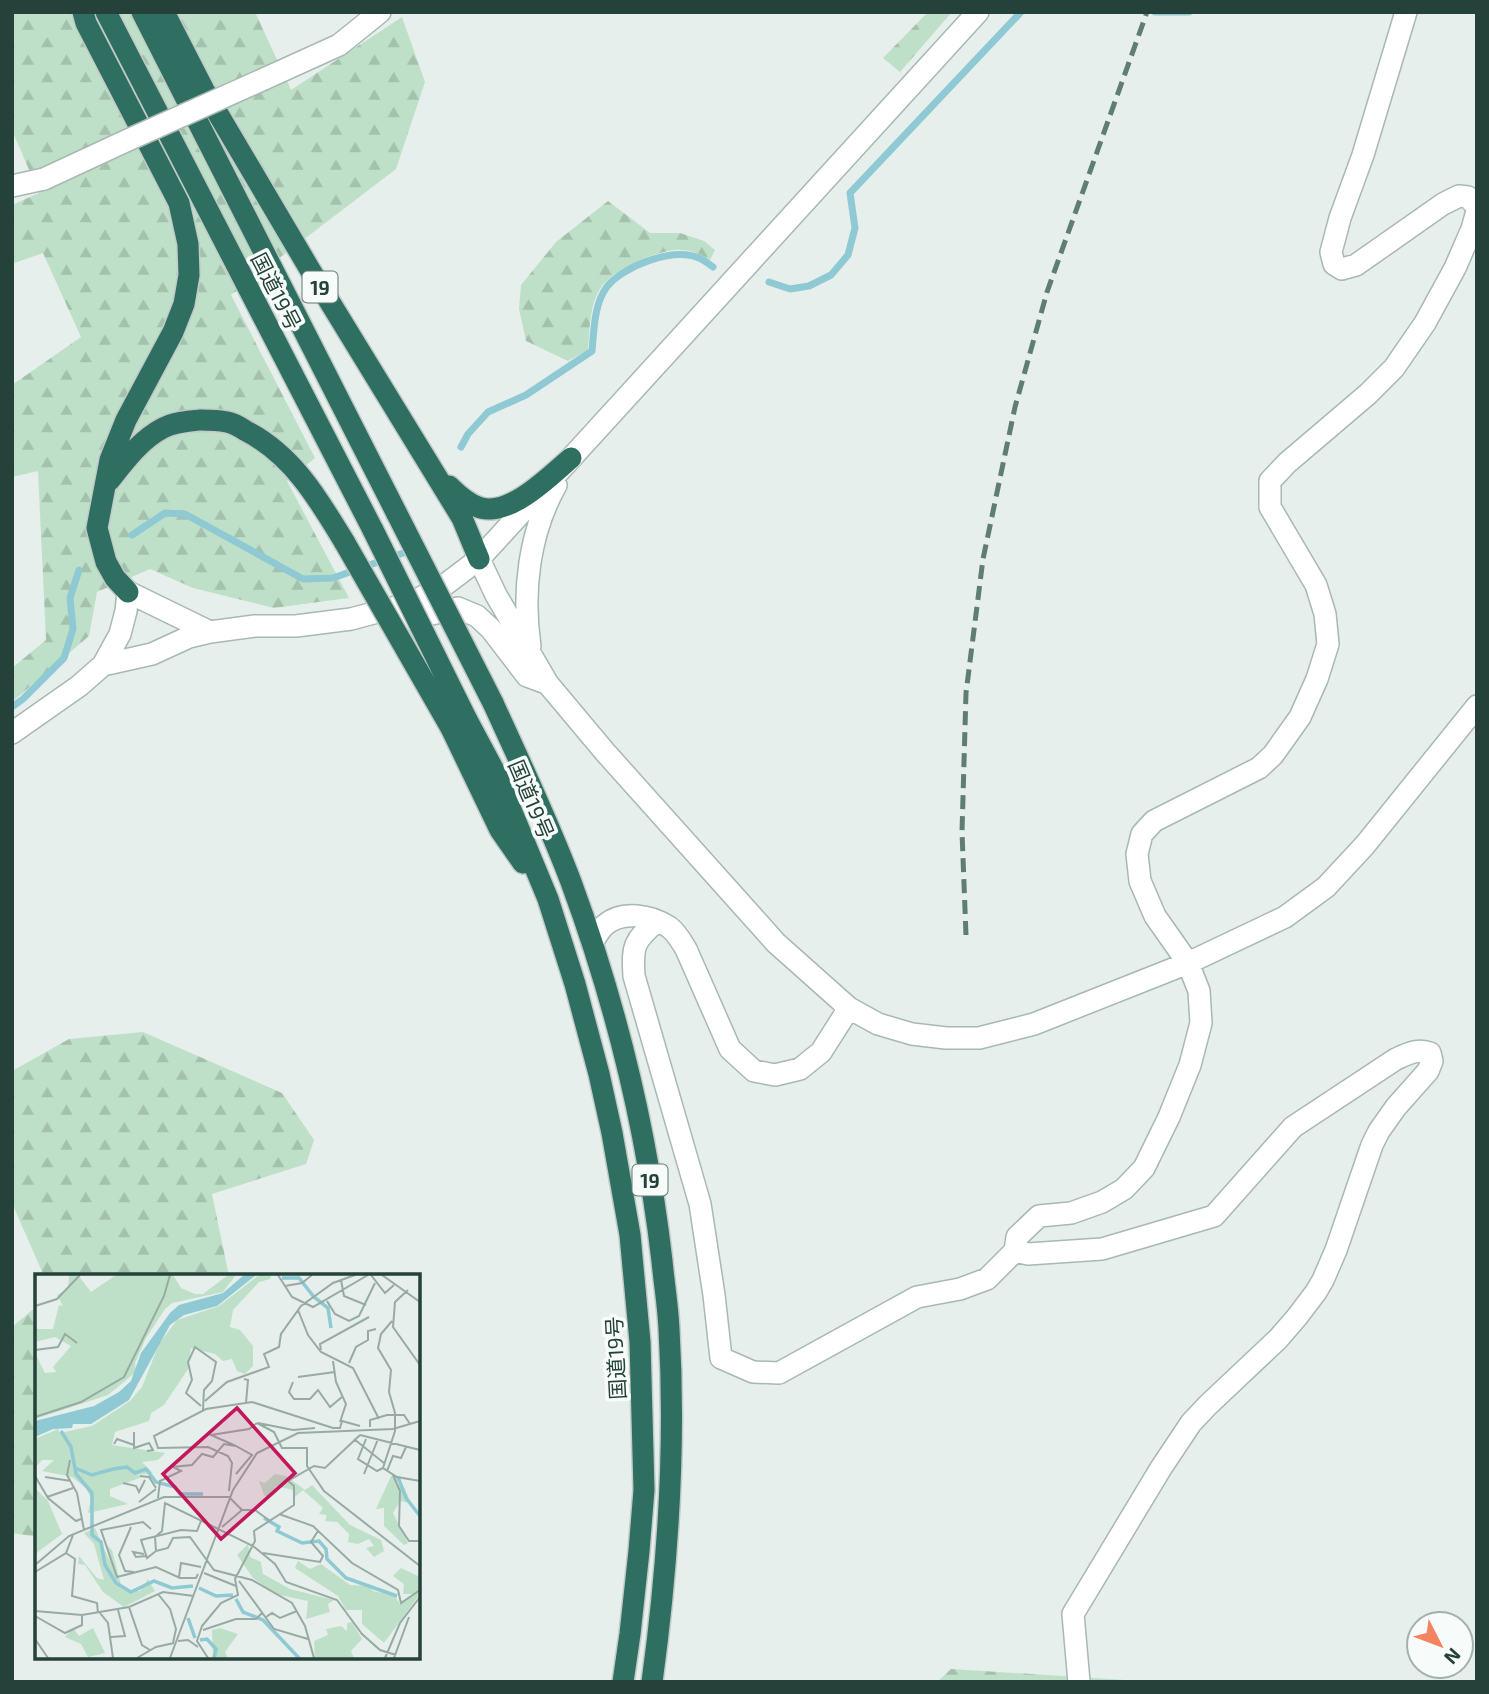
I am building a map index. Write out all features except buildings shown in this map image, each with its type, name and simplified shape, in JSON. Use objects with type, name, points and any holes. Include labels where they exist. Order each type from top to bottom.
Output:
[{"type":"highway","points":[[83,12],[86,23],[179,203],[188,244],[189,275],[184,304],[173,332],[126,421],[110,460],[97,528],[106,562],[115,578],[128,592]]},
{"type":"highway","name":"国道19号","points":[[106,12],[373,530],[459,723],[497,776],[548,899],[575,984],[612,1133],[630,1235],[640,1342],[643,1490],[639,1551],[623,1682]]},
{"type":"highway","name":"国道19号","points":[[142,12],[493,703],[570,880],[622,1041],[641,1126],[657,1222],[669,1327],[673,1439],[666,1576],[652,1682]]},
{"type":"highway","name":"19","points":[[164,12],[204,90],[462,518],[479,559]]},
{"type":"highway","name":"19","points":[[104,488],[128,456],[165,426],[186,421],[230,422],[258,437],[291,464],[317,496],[459,723]]},
{"type":"highway","points":[[435,472],[467,501],[479,508],[489,509],[518,500],[571,458]]},
{"type":"street","points":[[12,186],[44,179],[339,45],[380,12]]},
{"type":"street","points":[[103,665],[152,654],[210,632],[255,626],[296,626],[351,620],[411,603],[446,584],[479,559],[978,12]]},
{"type":"street","points":[[657,921],[641,935],[633,953],[634,976],[700,1204],[721,1358],[753,1372],[779,1373],[917,1297],[960,1289],[987,1279],[1015,1251],[1017,1237],[1039,1216],[1071,1213],[1101,1202],[1124,1189],[1144,1168],[1191,1065],[1201,1023],[1199,991],[1188,963],[1155,916],[1140,881],[1137,854],[1142,834],[1154,821],[1259,768],[1273,755],[1300,717],[1317,679],[1328,644],[1325,614],[1316,585],[1270,507],[1270,481],[1394,368],[1425,323],[1449,279],[1472,229],[1477,209],[1468,197],[1459,196],[1443,204],[1356,265],[1342,269],[1334,264],[1331,252],[1339,218],[1363,155],[1406,12]]},
{"type":"street","points":[[532,656],[527,624],[530,560],[546,503],[571,458]]},
{"type":"street","points":[[479,559],[496,595],[548,684],[605,752],[776,943],[849,1008],[878,1024],[912,1034],[979,1038],[1034,1024],[1188,963],[1285,917],[1326,887],[1365,845],[1477,706]]},
{"type":"street","points":[[12,733],[103,665],[120,634],[128,592],[210,632]]},
{"type":"street","points":[[337,621],[372,627],[458,608],[477,617],[491,629],[527,676],[548,684]]},
{"type":"street","points":[[592,943],[607,923],[620,917],[638,915],[669,928],[686,949],[730,1049],[754,1071],[775,1075],[800,1069],[821,1052],[849,1008]]},
{"type":"street","points":[[1015,1251],[1028,1254],[1102,1249],[1214,1216],[1293,1127],[1396,1059],[1415,1051],[1430,1053],[1432,1061],[1428,1071],[1396,1107],[1372,1145],[1324,1280],[1303,1311],[1278,1339],[1191,1423],[1073,1614],[1079,1682]]},
{"type":"green space","points":[[12,12],[255,12],[291,90],[402,17],[425,82],[396,169],[231,295],[315,458],[287,481],[349,598],[274,608],[193,588],[150,569],[97,592],[89,636],[12,702],[12,668],[46,640],[38,471],[12,477],[12,385],[81,337],[43,253],[12,264],[12,205],[39,193],[12,130]]},
{"type":"green space","points":[[928,12],[952,12],[900,72],[883,58]]},
{"type":"green space","points":[[608,201],[650,233],[680,233],[704,241],[715,250],[710,260],[688,251],[665,252],[635,262],[608,279],[595,301],[588,350],[568,361],[526,341],[519,309],[521,285],[556,242]]},
{"type":"green space","points":[[143,1032],[282,1093],[314,1140],[306,1164],[212,1194],[229,1274],[43,1274],[12,1203],[12,1071],[69,1039]]},
{"type":"green space","points":[[35,1308],[35,1537],[12,1533],[12,1327]]},
{"type":"green space","points":[[951,1669],[1156,1682],[937,1682]]},
{"type":"waterway","points":[[769,282],[790,289],[809,286],[831,275],[848,255],[855,228],[850,193],[1021,12]]},
{"type":"waterway","points":[[1155,12],[1189,12]]},
{"type":"waterway","points":[[461,447],[468,434],[488,412],[526,395],[592,351],[599,302],[606,288],[624,272],[649,261],[676,255],[699,258],[713,267]]},
{"type":"waterway","points":[[132,535],[165,513],[185,514],[303,579],[333,578],[409,551]]},
{"type":"waterway","points":[[12,707],[64,658],[73,629],[70,598],[79,570]]},
{"type":"railway","points":[[966,935],[962,832],[966,693],[983,559],[1015,407],[1047,292],[1147,12]]}]
